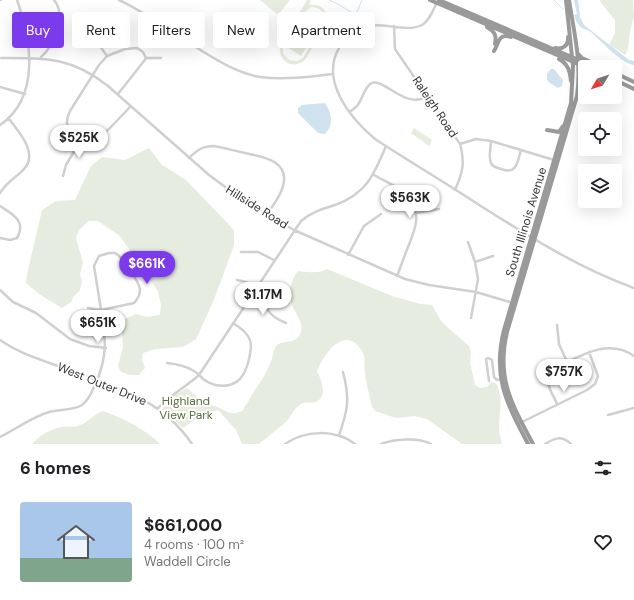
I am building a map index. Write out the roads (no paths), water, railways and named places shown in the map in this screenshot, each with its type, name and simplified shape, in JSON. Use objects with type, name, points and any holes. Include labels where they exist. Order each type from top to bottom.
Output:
[{"type":"highway","points":[[430,0],[438,1],[538,42],[573,60]]},
{"type":"highway","name":"South Illinois Avenue","points":[[557,161],[572,97],[574,76],[566,0]]},
{"type":"highway","points":[[569,0],[578,60]]},
{"type":"highway","points":[[438,1],[493,31],[496,39],[494,50],[499,40],[507,36],[532,44],[563,61],[568,66],[571,75],[570,91],[572,97]]},
{"type":"highway","points":[[463,14],[578,62]]},
{"type":"highway","points":[[538,42],[547,44],[557,49],[565,46],[568,39],[568,21]]},
{"type":"highway","points":[[578,54],[586,60]]},
{"type":"highway","points":[[622,77],[634,83]]},
{"type":"highway","points":[[622,79],[634,83]]},
{"type":"highway","points":[[622,83],[634,89]]},
{"type":"highway","points":[[577,96],[578,87]]},
{"type":"highway","points":[[528,444],[502,379],[504,349],[514,303],[578,92]]},
{"type":"highway","points":[[561,140],[559,135],[547,130],[557,132],[562,130],[570,106]]},
{"type":"highway","points":[[520,423],[533,444]]},
{"type":"street","points":[[0,125],[9,119],[16,111],[25,94],[27,81],[29,57],[25,23],[17,0]]},
{"type":"street","points":[[40,58],[46,53],[52,44],[60,20],[59,8],[54,0]]},
{"type":"street","points":[[119,0],[136,9],[218,61],[239,71],[258,76],[278,78],[333,74]]},
{"type":"street","points":[[438,1],[430,17],[421,25],[411,27],[372,25],[352,33],[343,42],[337,50],[334,60],[333,74],[336,87],[350,112],[365,130],[386,146],[515,228],[579,265],[634,288]]},
{"type":"street","name":"Raleigh Road","points":[[394,26],[395,49],[460,144],[463,156],[463,170],[455,190]]},
{"type":"street","points":[[130,106],[99,138],[92,141],[74,136],[67,127],[67,117],[93,74],[107,56],[114,52],[131,47],[139,49],[143,52],[146,58]]},
{"type":"street","points":[[101,48],[107,56]]},
{"type":"street","name":"Hillside Road","points":[[2,58],[40,58],[68,63],[93,74],[118,94],[189,158],[231,192],[294,230],[397,276],[429,285],[476,292],[514,303]]},
{"type":"street","points":[[146,58],[161,58]]},
{"type":"street","points":[[118,94],[146,58]]},
{"type":"street","points":[[350,112],[358,105],[369,85],[376,82],[410,100],[419,100],[428,96]]},
{"type":"street","points":[[0,87],[25,94]]},
{"type":"street","points":[[0,193],[7,182],[25,168],[29,159],[28,148],[25,142],[9,119]]},
{"type":"street","points":[[63,176],[66,165],[82,138]]},
{"type":"street","points":[[460,144],[476,139],[491,141],[557,161]]},
{"type":"street","points":[[491,141],[490,162],[493,166],[499,169],[508,171],[513,170],[516,166],[521,150]]},
{"type":"street","points":[[189,158],[200,149],[207,146],[214,146],[268,158],[276,162],[283,172],[284,184],[267,215]]},
{"type":"street","points":[[158,408],[166,399],[187,386],[199,375],[301,221],[312,213],[340,203],[355,195],[365,187],[374,174],[386,146]]},
{"type":"street","points":[[374,174],[406,195],[412,202],[416,213],[416,228],[397,276]]},
{"type":"street","points":[[0,206],[18,218],[20,223],[19,232],[15,239],[0,238]]},
{"type":"street","points":[[416,213],[439,209]]},
{"type":"street","points":[[348,255],[364,226],[381,214]]},
{"type":"street","points":[[468,242],[475,262],[478,279],[471,318]]},
{"type":"street","points":[[241,252],[258,252],[274,260]]},
{"type":"street","points":[[0,437],[43,414],[71,409],[81,405],[90,396],[103,365],[106,348],[100,310],[94,266],[99,256],[114,253],[119,256],[140,287],[138,299],[134,302],[100,310],[88,308]]},
{"type":"street","points":[[475,262],[493,256]]},
{"type":"street","points":[[237,280],[243,281],[260,291],[270,314],[274,318],[286,323]]},
{"type":"street","points":[[0,290],[13,302],[36,313],[70,339],[89,346],[106,348]]},
{"type":"street","points":[[167,364],[181,365],[194,371],[212,384],[222,386],[233,384],[242,377],[249,359],[251,343],[245,332],[233,323]]},
{"type":"street","points":[[557,325],[559,344],[567,362]]},
{"type":"street","name":"West Outer Drive","points":[[0,340],[23,353],[135,395],[158,408],[176,424],[192,444]]},
{"type":"street","points":[[557,404],[548,383],[550,372],[567,362],[600,348],[616,348],[634,356]]},
{"type":"street","points":[[520,423],[592,387],[597,382],[598,375],[589,352]]},
{"type":"street","points":[[489,381],[486,359],[488,358],[492,360],[494,377],[497,380],[502,379]]},
{"type":"street","points":[[339,435],[346,416],[348,403],[348,393],[343,372]]},
{"type":"street","points":[[608,415],[634,408]]},
{"type":"street","points":[[285,444],[294,438],[309,434],[323,433],[339,435],[355,444]]},
{"type":"street","points":[[545,444],[552,440],[562,438],[571,444]]},
{"type":"street","points":[[381,444],[395,440],[421,440],[431,444]]},
{"type":"water","points":[[574,0],[578,0],[580,17],[584,25],[629,60],[634,61],[634,65],[623,61],[591,32],[581,27],[574,15],[577,14]]},
{"type":"water","points":[[551,69],[554,69],[563,80],[562,86],[558,88],[547,80],[547,74]]},
{"type":"water","points":[[325,103],[329,111],[331,123],[325,134],[318,133],[298,113],[298,108],[302,105]]},
{"type":"waterway","points":[[329,0],[354,14],[357,12],[362,0]]},
{"type":"waterway","points":[[554,0],[563,9]]},
{"type":"park label","name":"Highland View Park","points":[[186,408]]}]
